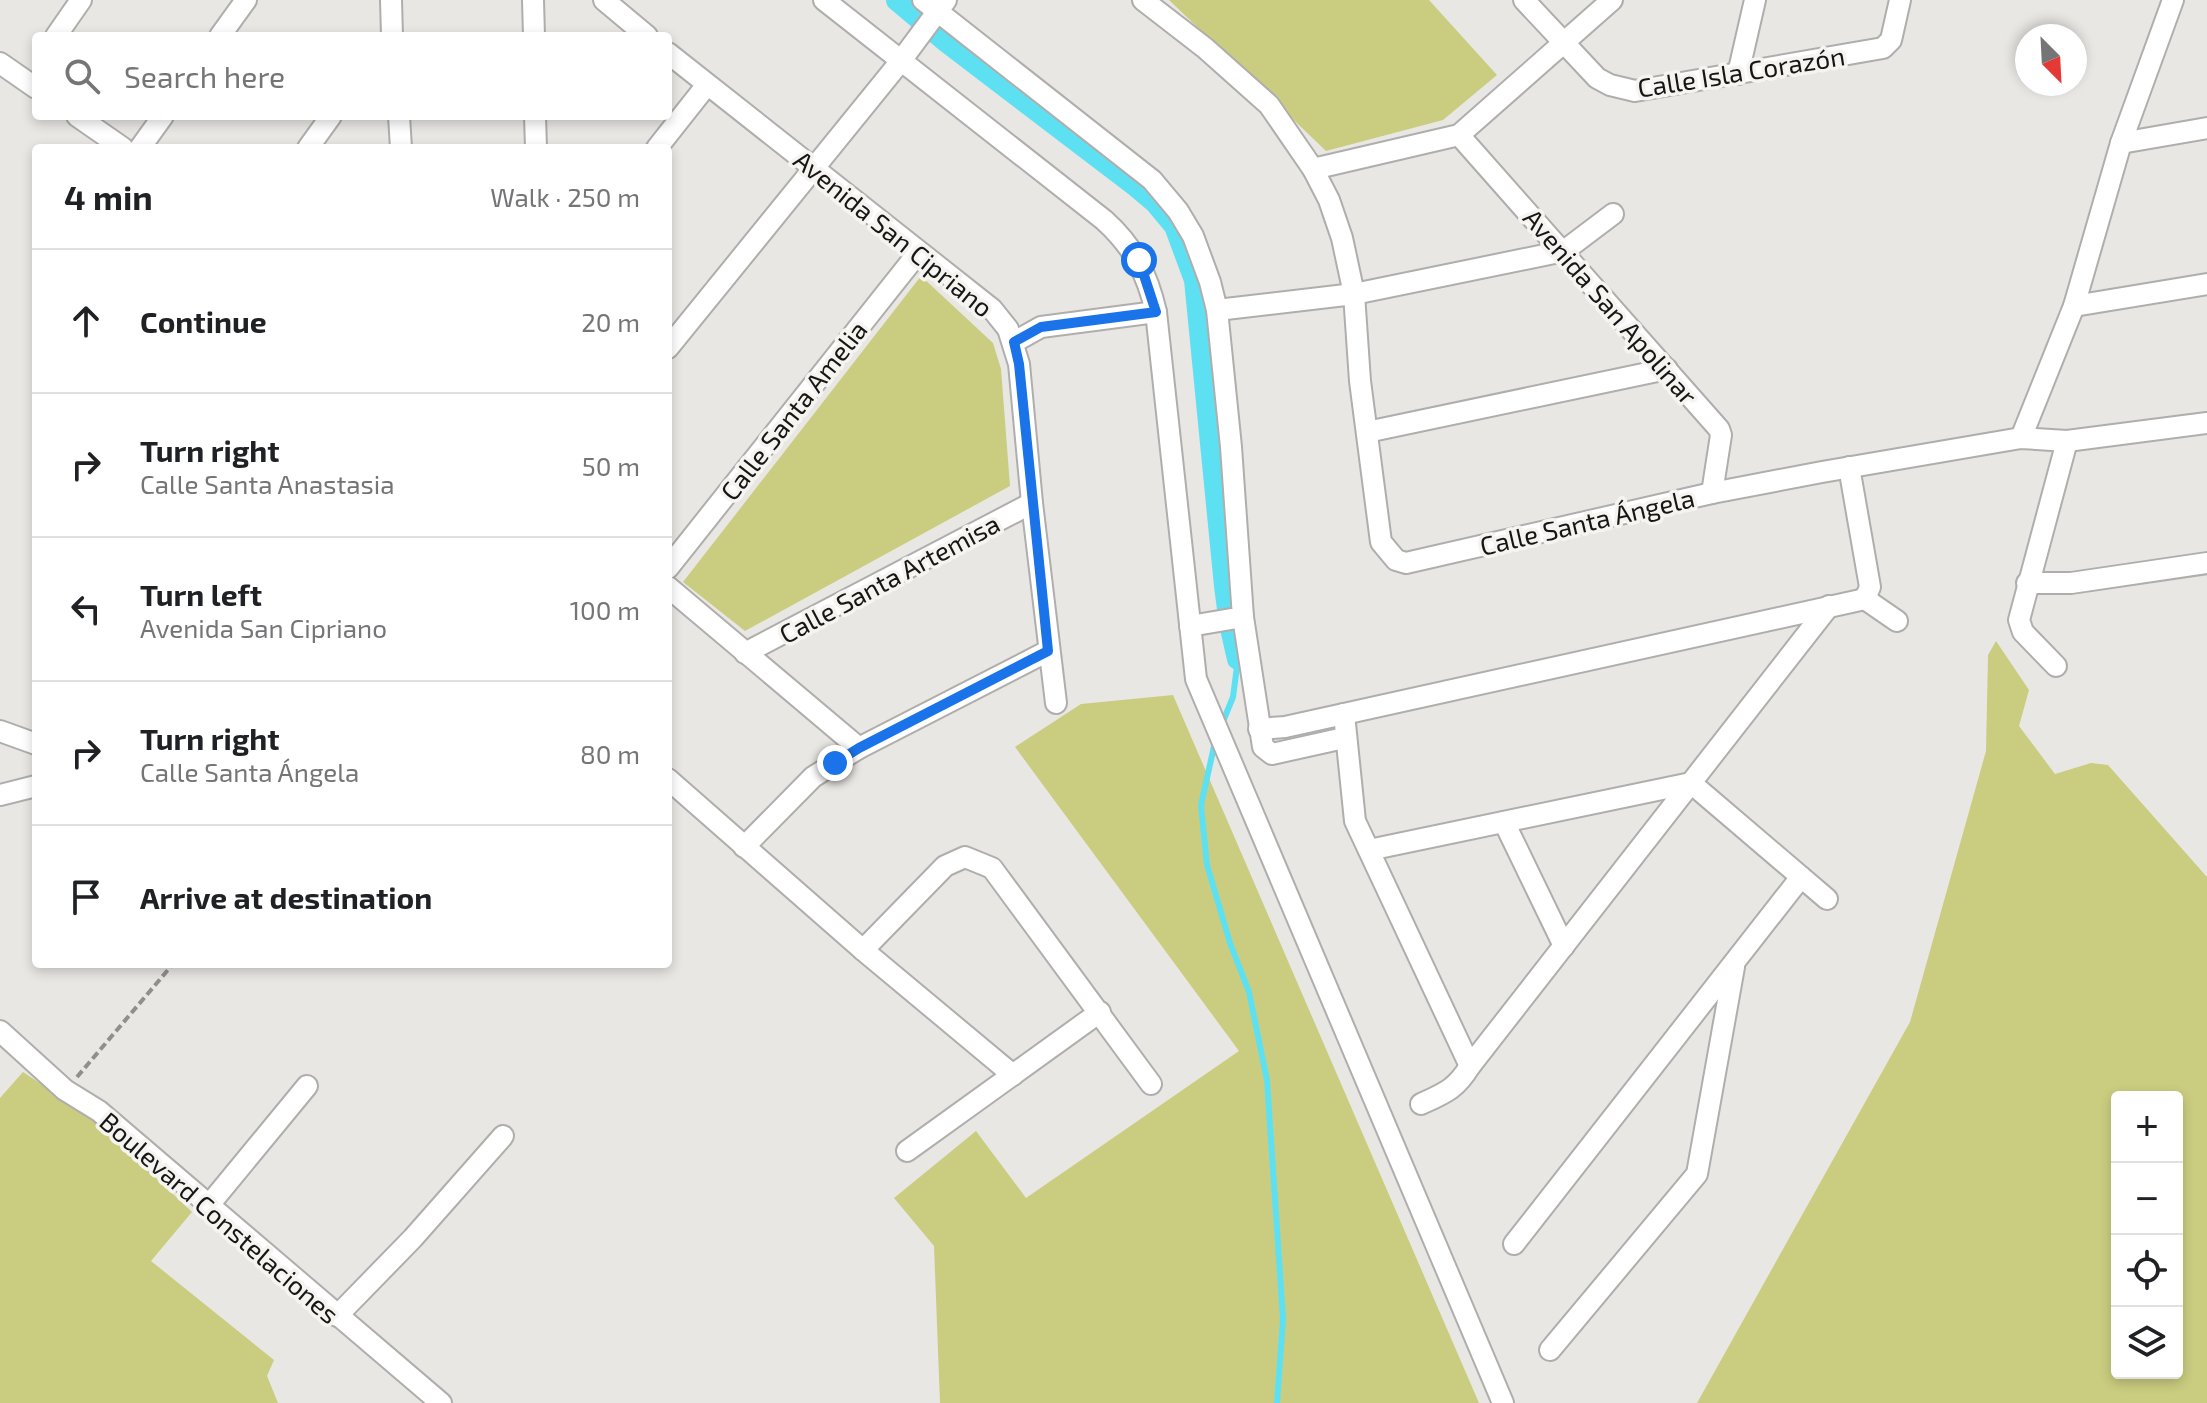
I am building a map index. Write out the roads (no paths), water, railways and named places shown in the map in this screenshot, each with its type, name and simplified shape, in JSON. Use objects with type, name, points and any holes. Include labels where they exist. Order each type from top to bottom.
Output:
[{"type":"street","points":[[59,32],[81,0]]},
{"type":"street","points":[[223,32],[246,0]]},
{"type":"street","points":[[391,0],[391,32]]},
{"type":"street","points":[[533,0],[534,32]]},
{"type":"street","points":[[604,0],[642,32]]},
{"type":"street","points":[[824,0],[905,54],[1123,237],[1146,274],[1156,312],[1196,679],[1503,1403]]},
{"type":"street","name":"Calle Santa Ángela","points":[[1143,0],[1205,48],[1269,105],[1313,169],[1329,200],[1354,294],[1360,381],[1381,542],[1396,560],[1406,563],[1712,493],[1849,467],[2021,438],[2067,441],[2207,423]]},
{"type":"street","name":"Calle Isla Corazón","points":[[1524,0],[1597,78],[1622,89],[1645,90],[1883,48],[1891,40],[1900,0]]},
{"type":"street","points":[[1313,169],[1459,135],[1612,0]]},
{"type":"street","points":[[1738,74],[1755,0]]},
{"type":"street","points":[[2021,438],[2074,306],[2121,143],[2173,0]]},
{"type":"street","points":[[672,343],[905,54],[934,8],[1152,180],[1178,211],[1193,236],[1217,310],[1243,617],[1263,747],[1272,754],[1344,738]]},
{"type":"street","name":"Avenida San Cipriano","points":[[672,56],[992,309],[1008,329],[1019,364],[1056,703]]},
{"type":"street","points":[[0,63],[32,78]]},
{"type":"street","points":[[660,144],[706,86]]},
{"type":"street","points":[[83,120],[117,144]]},
{"type":"street","points":[[143,144],[160,120]]},
{"type":"street","points":[[311,144],[328,120]]},
{"type":"street","points":[[399,120],[401,144]]},
{"type":"street","points":[[535,120],[536,144]]},
{"type":"street","points":[[2121,143],[2207,128]]},
{"type":"street","name":"Avenida San Apolinar","points":[[1459,135],[1564,251],[1721,435],[1712,493]]},
{"type":"street","points":[[1217,310],[1354,294],[1564,251],[1613,214]]},
{"type":"street","name":"Calle Santa Amelia","points":[[672,563],[918,253]]},
{"type":"street","points":[[2074,306],[2207,284]]},
{"type":"street","points":[[1014,342],[1041,327],[1156,312]]},
{"type":"street","points":[[1367,432],[1667,369]]},
{"type":"street","points":[[2056,666],[2023,632],[2019,620],[2067,441]]},
{"type":"street","points":[[1849,467],[1870,587],[1865,599]]},
{"type":"street","name":"Calle Santa Artemisa","points":[[745,653],[1032,503]]},
{"type":"street","points":[[2027,583],[2071,583],[2207,563]]},
{"type":"street","points":[[672,590],[859,748]]},
{"type":"street","points":[[1259,729],[1285,727],[1865,599],[1897,621]]},
{"type":"street","points":[[1421,1104],[1452,1090],[1460,1082],[1829,606]]},
{"type":"street","points":[[1190,626],[1243,617]]},
{"type":"street","points":[[744,847],[813,777],[859,748],[1048,651]]},
{"type":"street","points":[[1344,714],[1344,738],[1355,821],[1470,1066]]},
{"type":"street","points":[[0,731],[32,743]]},
{"type":"street","points":[[672,783],[863,950],[1013,1075]]},
{"type":"street","points":[[1369,850],[1691,783]]},
{"type":"street","points":[[1691,783],[1827,899]]},
{"type":"street","points":[[0,795],[32,787]]},
{"type":"street","points":[[1504,822],[1564,946]]},
{"type":"street","points":[[863,950],[945,866],[965,857],[992,868],[1151,1084]]},
{"type":"street","points":[[1514,1244],[1801,877]]},
{"type":"street","points":[[1550,1350],[1697,1174],[1735,963]]},
{"type":"street","points":[[907,1151],[1100,1012]]},
{"type":"street","name":"Boulevard Constelaciones","points":[[0,1031],[65,1090],[99,1111],[441,1403]]},
{"type":"street","points":[[209,1205],[307,1086]]},
{"type":"street","points":[[337,1316],[413,1238],[503,1136]]},
{"type":"waterway","points":[[897,0],[947,42],[1136,186],[1155,202],[1175,226],[1195,280],[1225,586],[1238,659]]},
{"type":"waterway","points":[[1222,724],[1233,697],[1238,659]]},
{"type":"waterway","points":[[1215,742],[1201,805],[1207,865],[1230,943],[1249,992],[1267,1080],[1283,1319],[1277,1403]]}]
